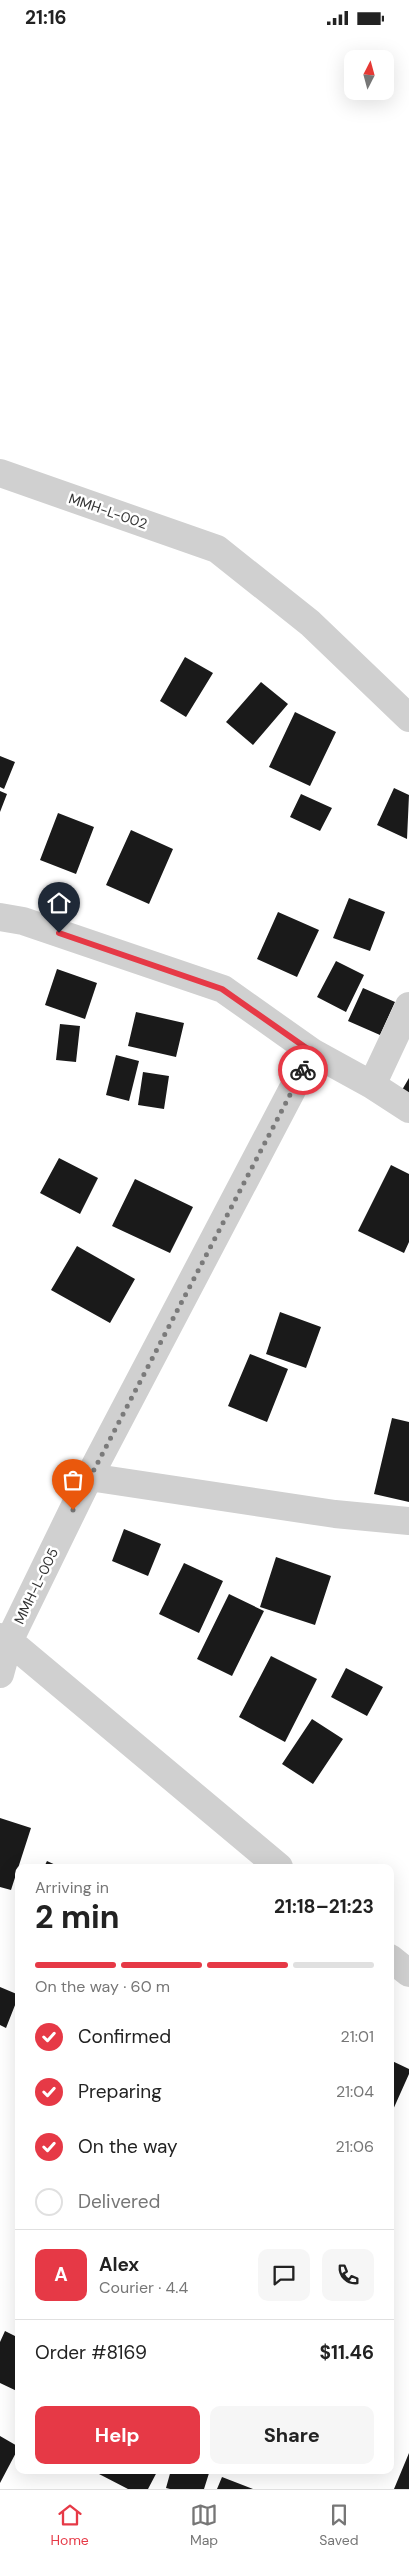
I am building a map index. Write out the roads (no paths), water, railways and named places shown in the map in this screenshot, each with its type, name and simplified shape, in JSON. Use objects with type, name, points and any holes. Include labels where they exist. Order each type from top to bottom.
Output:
[{"type":"street","name":"MMH-L-002","points":[[0,473],[217,549],[310,623],[409,718]]},
{"type":"street","points":[[0,917],[23,921],[222,989],[312,1052],[372,1085],[409,1109]]},
{"type":"street","points":[[372,1085],[409,1006]]},
{"type":"street","name":"MMH-L-005","points":[[0,1674],[5,1639],[312,1052]]},
{"type":"street","points":[[89,1477],[335,1514],[409,1521]]},
{"type":"street","points":[[5,1639],[275,1864]]},
{"type":"street","points":[[394,1961],[409,1973]]}]
